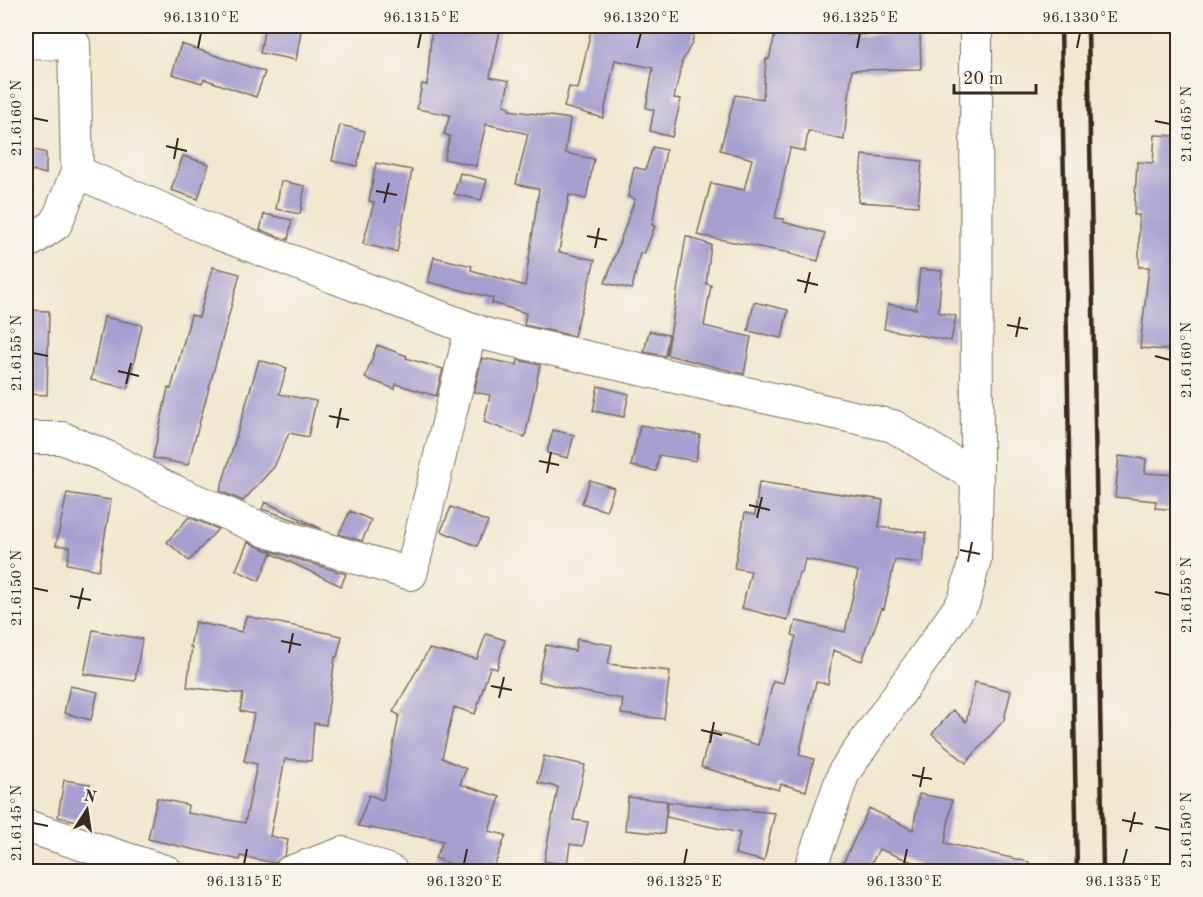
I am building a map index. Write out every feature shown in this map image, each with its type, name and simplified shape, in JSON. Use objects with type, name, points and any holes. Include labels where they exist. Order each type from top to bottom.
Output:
[{"type":"street","points":[[809,872],[844,772],[964,601],[975,560],[977,477],[976,26]]},
{"type":"street","points":[[26,43],[74,44],[77,172],[56,224],[32,240],[26,240]]},
{"type":"street","points":[[77,172],[217,233],[471,329],[500,338],[893,426],[977,477]]},
{"type":"street","points":[[26,438],[62,438],[107,457],[165,488],[269,532],[411,574],[471,329]]},
{"type":"street","points":[[26,826],[167,872]]},
{"type":"street","points":[[290,872],[343,854],[392,872]]},
{"type":"building","points":[[265,26],[302,26],[296,60],[260,53]]},
{"type":"building","points":[[432,26],[501,26],[490,77],[509,81],[504,105],[510,107],[509,110],[570,119],[565,153],[594,159],[586,199],[569,195],[559,252],[595,260],[574,336],[524,325],[526,313],[492,303],[493,298],[428,282],[434,257],[472,266],[471,270],[525,286],[539,189],[516,184],[528,134],[486,124],[476,166],[444,159],[450,136],[444,134],[450,115],[417,109],[422,84],[427,85]]},
{"type":"building","points":[[592,26],[696,26],[692,43],[682,62],[674,98],[681,99],[672,137],[650,131],[654,110],[646,108],[653,68],[615,60],[603,118],[564,107],[569,87],[578,89]]},
{"type":"building","points":[[777,26],[849,29],[848,35],[920,33],[921,69],[852,70],[844,140],[808,131],[805,151],[790,148],[775,218],[825,233],[818,261],[790,253],[697,235],[711,183],[744,190],[752,159],[720,150],[735,95],[763,99],[766,59],[769,59]]},
{"type":"building","points":[[181,44],[265,72],[256,97],[204,79],[202,83],[172,74]]},
{"type":"building","points":[[340,125],[365,131],[357,166],[332,161]]},
{"type":"building","points":[[1155,135],[1178,136],[1178,351],[1140,348],[1149,267],[1139,267],[1139,215],[1134,215],[1137,162],[1153,163]]},
{"type":"building","points":[[653,147],[666,150],[652,225],[655,226],[644,254],[640,253],[632,289],[605,283],[635,199],[628,197],[634,167],[645,170]]},
{"type":"building","points":[[29,148],[46,153],[46,174],[26,169]]},
{"type":"building","points":[[862,155],[922,161],[918,206],[858,202]]},
{"type":"building","points":[[183,156],[209,164],[198,199],[171,190]]},
{"type":"building","points":[[376,163],[412,170],[397,252],[363,244],[374,202],[369,201]]},
{"type":"building","points":[[460,173],[487,180],[481,200],[454,194]]},
{"type":"building","points":[[281,181],[305,186],[300,214],[276,209]]},
{"type":"building","points":[[264,214],[292,220],[288,240],[260,230]]},
{"type":"building","points":[[686,236],[711,245],[706,284],[711,285],[704,326],[751,337],[744,374],[667,355]]},
{"type":"building","points":[[213,267],[240,274],[188,465],[153,458],[168,388],[171,389],[191,315],[199,317]]},
{"type":"building","points":[[920,269],[942,271],[938,312],[956,316],[951,341],[884,329],[888,304],[916,309]]},
{"type":"building","points":[[754,302],[788,310],[782,338],[748,331]]},
{"type":"building","points":[[26,310],[49,311],[47,395],[26,394]]},
{"type":"building","points":[[104,317],[142,325],[128,388],[91,380]]},
{"type":"building","points":[[649,331],[669,335],[665,356],[644,352]]},
{"type":"building","points":[[377,345],[407,356],[406,358],[443,369],[436,396],[396,384],[395,389],[365,378]]},
{"type":"building","points":[[482,358],[517,365],[518,360],[540,365],[525,437],[484,422],[490,395],[474,392]]},
{"type":"building","points":[[259,360],[287,368],[279,394],[316,401],[308,437],[289,433],[274,467],[243,501],[220,491]]},
{"type":"building","points":[[598,386],[629,394],[624,417],[593,411]]},
{"type":"building","points":[[640,425],[700,435],[696,461],[659,455],[656,471],[631,466]]},
{"type":"building","points":[[553,430],[574,435],[568,458],[547,453]]},
{"type":"building","points":[[1119,456],[1146,459],[1145,473],[1178,475],[1178,510],[1155,508],[1156,501],[1115,497]]},
{"type":"building","points":[[590,480],[614,488],[606,511],[582,503]]},
{"type":"building","points":[[759,482],[883,500],[879,527],[926,533],[923,563],[895,560],[884,609],[882,608],[862,661],[833,650],[828,684],[816,682],[799,755],[814,759],[806,791],[781,784],[779,790],[701,767],[711,731],[758,745],[773,681],[783,683],[796,636],[792,635],[796,621],[845,632],[858,571],[805,559],[802,573],[799,573],[788,620],[742,608],[751,571],[734,568],[745,513],[755,515]]},
{"type":"building","points":[[67,493],[111,500],[99,570],[67,564],[70,547],[56,545]]},
{"type":"building","points":[[265,502],[322,529],[262,509]]},
{"type":"building","points":[[451,507],[488,522],[477,546],[441,531]]},
{"type":"building","points":[[350,511],[371,520],[362,541],[339,534]]},
{"type":"building","points":[[189,517],[218,529],[189,561],[167,542]]},
{"type":"building","points":[[248,542],[346,574],[341,586],[271,553],[259,581],[236,570]]},
{"type":"building","points":[[246,616],[342,636],[337,657],[335,657],[326,725],[314,723],[311,761],[285,759],[270,836],[288,840],[285,855],[275,863],[240,856],[240,860],[148,839],[157,798],[188,805],[187,813],[245,823],[257,764],[244,761],[254,714],[240,711],[243,694],[187,687],[192,647],[190,647],[195,622],[242,632]]},
{"type":"building","points":[[93,630],[142,639],[135,681],[84,674]]},
{"type":"building","points":[[486,634],[505,640],[497,669],[490,667],[475,714],[454,707],[442,758],[466,769],[460,784],[500,797],[489,831],[506,835],[492,872],[470,872],[435,858],[443,841],[358,826],[369,795],[383,800],[399,715],[393,712],[429,649],[477,659]]},
{"type":"building","points":[[577,639],[612,645],[608,664],[670,671],[664,719],[621,714],[623,699],[538,681],[546,645],[575,651]]},
{"type":"building","points":[[975,682],[1011,691],[1004,720],[966,763],[932,734],[953,710],[966,722]]},
{"type":"building","points":[[70,686],[98,692],[91,720],[64,713]]},
{"type":"building","points":[[544,756],[585,765],[573,820],[588,822],[583,846],[570,844],[567,865],[544,861],[558,787],[538,783]]},
{"type":"building","points":[[64,780],[90,784],[83,822],[58,817]]},
{"type":"building","points":[[919,794],[952,800],[945,843],[1029,862],[1028,872],[938,872],[879,849],[867,872],[839,872],[869,808],[913,830]]},
{"type":"building","points":[[628,797],[667,801],[664,834],[625,830]]},
{"type":"building","points":[[668,802],[775,813],[764,861],[735,854],[740,833],[666,817]]},
{"type":"railway","points":[[1061,26],[1077,872]]},
{"type":"railway","points":[[1088,26],[1103,872]]}]
